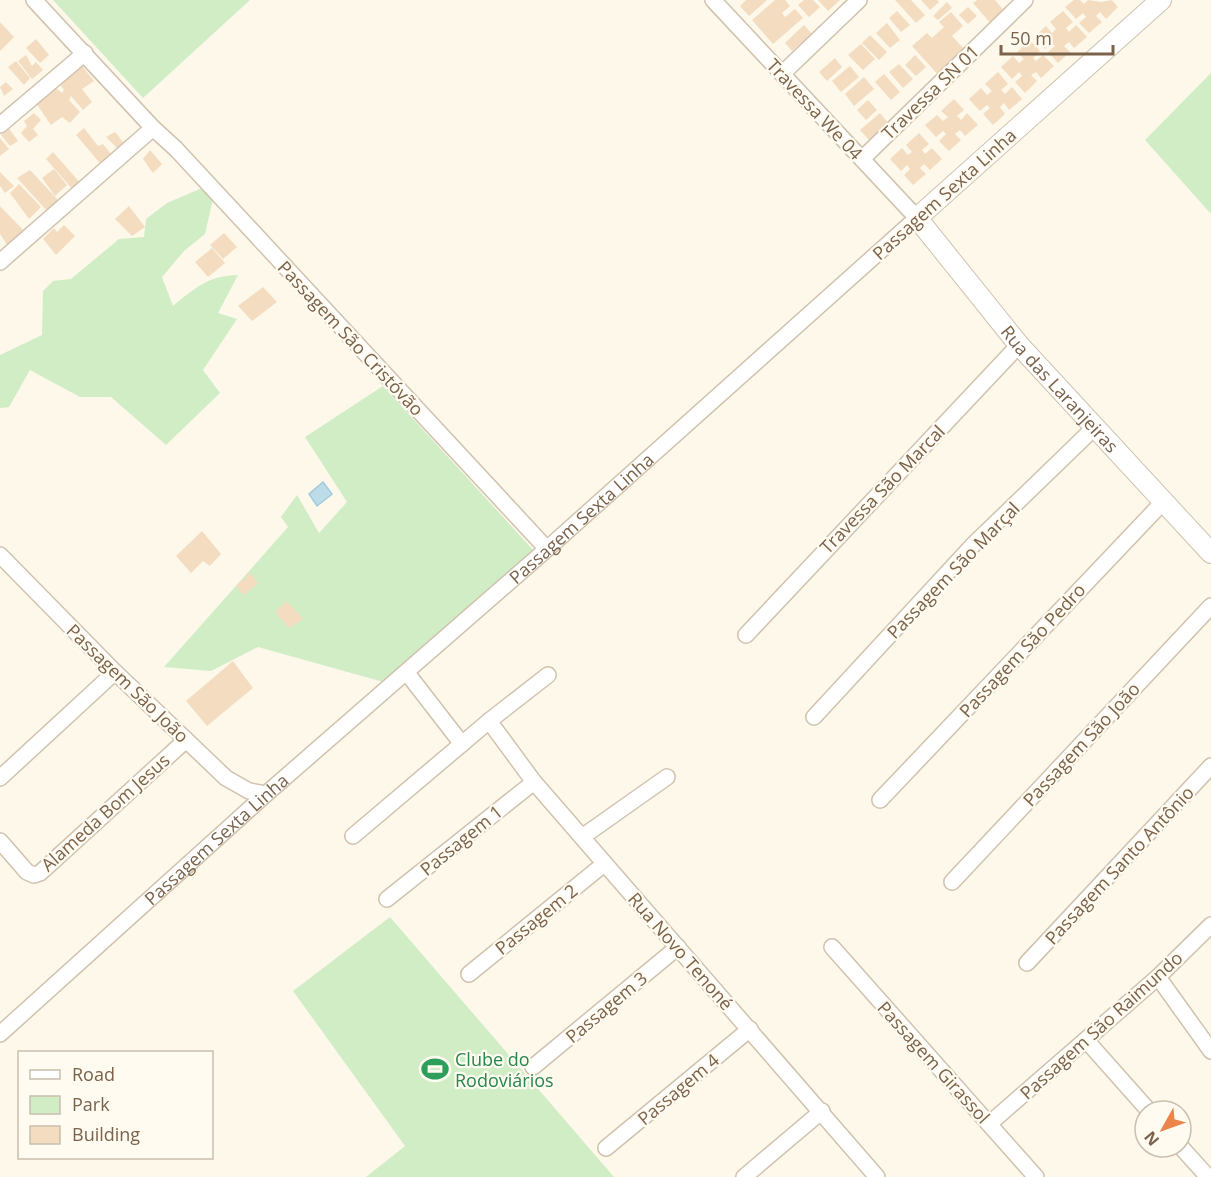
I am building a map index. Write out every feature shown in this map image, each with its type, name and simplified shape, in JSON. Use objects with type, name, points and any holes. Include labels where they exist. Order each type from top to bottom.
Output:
[{"type":"street","name":"Passagem São Cristóvão","points":[[34,0],[86,53],[153,128],[176,149],[547,549]]},
{"type":"street","name":"Travessa We 04","points":[[713,0],[916,218]]},
{"type":"street","points":[[783,73],[859,0]]},
{"type":"street","name":"Travessa SN 01","points":[[862,159],[1025,0]]},
{"type":"street","name":"Passagem Sexta Linha","points":[[0,1034],[266,794],[547,549],[1161,0]]},
{"type":"street","points":[[0,125],[86,53]]},
{"type":"street","points":[[0,262],[153,128]]},
{"type":"street","name":"Rua das Laranjeiras","points":[[916,218],[1019,345],[1211,552]]},
{"type":"street","name":"Travessa São Marcal","points":[[746,635],[1019,345]]},
{"type":"street","name":"Passagem São Marçal","points":[[814,717],[972,546],[1096,426]]},
{"type":"street","name":"Passagem São Pedro","points":[[880,800],[1164,501]]},
{"type":"street","name":"Passagem São João","points":[[0,555],[115,672],[226,778],[249,791],[266,794]]},
{"type":"street","name":"Passagem São João","points":[[952,882],[1211,606]]},
{"type":"street","points":[[0,778],[115,672]]},
{"type":"street","points":[[407,673],[462,744]]},
{"type":"street","points":[[353,836],[489,721],[548,675]]},
{"type":"street","name":"Rua Novo Tenoné","points":[[489,721],[534,782],[878,1177]]},
{"type":"street","name":"Alameda Bom Jesus","points":[[0,842],[27,872],[34,875],[39,873],[186,740]]},
{"type":"street","name":"Passagem Santo Antônio","points":[[1027,963],[1211,766]]},
{"type":"street","points":[[582,837],[667,777]]},
{"type":"street","name":"Passagem 1","points":[[387,899],[534,782]]},
{"type":"street","name":"Passagem 2","points":[[469,974],[604,864]]},
{"type":"street","name":"Passagem São Raimundo","points":[[989,1124],[1158,977],[1211,925]]},
{"type":"street","name":"Passagem 3","points":[[533,1067],[678,947]]},
{"type":"street","name":"Passagem Girassol","points":[[832,947],[1036,1177]]},
{"type":"street","points":[[1158,977],[1211,1051]]},
{"type":"street","name":"Passagem 4","points":[[606,1148],[750,1029]]},
{"type":"street","points":[[1086,1040],[1138,1099]]},
{"type":"street","points":[[744,1177],[822,1111]]},
{"type":"street","points":[[1192,1159],[1208,1177]]},
{"type":"green space","points":[[53,0],[250,0],[143,98]]},
{"type":"green space","points":[[1211,73],[1211,214],[1145,140]]},
{"type":"green space","points":[[202,188],[214,195],[205,234],[184,251],[162,277],[173,306],[210,280],[238,275],[218,313],[237,319],[203,370],[220,393],[166,445],[111,397],[80,397],[30,370],[9,407],[0,408],[0,355],[42,335],[43,291],[53,281],[71,279],[119,239],[144,237],[146,219],[167,203]]},
{"type":"green space","points":[[383,386],[536,553],[387,683],[258,647],[211,671],[164,667],[288,527],[281,517],[297,495],[319,533],[347,502],[305,437]]},
{"type":"green space","name":"Clube do Rodoviários","points":[[390,917],[614,1177],[366,1177],[405,1146],[293,991]]},
{"type":"water","points":[[323,482],[332,494],[317,506],[309,494]]},
{"type":"building","points":[[746,0],[767,0],[749,16],[740,6]]},
{"type":"building","points":[[775,0],[785,0],[790,6],[782,13],[785,17],[795,9],[803,18],[773,44],[752,20]]},
{"type":"building","points":[[804,0],[813,0],[820,7],[809,17],[798,5]]},
{"type":"building","points":[[818,0],[840,0],[828,11]]},
{"type":"building","points":[[895,0],[911,0],[925,15],[916,23]]},
{"type":"building","points":[[921,0],[937,0],[939,2],[930,10]]},
{"type":"building","points":[[977,0],[995,0],[1006,13],[992,25],[973,3]]},
{"type":"building","points":[[1074,0],[1080,0],[1084,4],[1088,0],[1101,2],[1112,0],[1118,7],[1106,19],[1100,12],[1096,16],[1102,22],[1089,33],[1079,23],[1086,17],[1083,13],[1076,19],[1065,7]]},
{"type":"building","points":[[947,2],[952,8],[938,20],[933,16]]},
{"type":"building","points":[[968,7],[977,16],[968,24],[959,15]]},
{"type":"building","points":[[897,11],[910,25],[901,32],[889,18]]},
{"type":"building","points":[[1063,11],[1073,22],[1066,28],[1069,32],[1076,25],[1087,37],[1074,48],[1069,42],[1064,46],[1070,52],[1058,63],[1048,52],[1055,46],[1052,43],[1045,49],[1034,37],[1046,26],[1052,33],[1056,29],[1050,22]]},
{"type":"building","points":[[951,12],[963,26],[952,36],[965,50],[940,77],[912,46],[927,33],[932,38],[944,27],[939,22]]},
{"type":"building","points":[[0,22],[14,37],[0,51]]},
{"type":"building","points":[[887,23],[900,40],[890,48],[876,33]]},
{"type":"building","points":[[804,25],[812,34],[792,51],[785,43]]},
{"type":"building","points":[[870,35],[887,52],[879,60],[862,43]]},
{"type":"building","points":[[36,39],[49,55],[40,63],[26,48]]},
{"type":"building","points":[[1030,40],[1040,51],[1033,58],[1036,61],[1043,55],[1054,66],[1041,78],[1036,72],[1031,75],[1037,81],[1025,93],[1015,82],[1022,76],[1019,72],[1012,79],[1001,67],[1013,56],[1019,63],[1024,59],[1017,52]]},
{"type":"building","points":[[861,44],[875,59],[863,70],[848,55]]},
{"type":"building","points":[[26,55],[32,66],[36,62],[43,70],[32,79],[18,61]]},
{"type":"building","points":[[915,55],[926,67],[916,76],[905,65]]},
{"type":"building","points":[[835,58],[842,67],[827,81],[819,72]]},
{"type":"building","points":[[16,61],[30,78],[24,85],[8,67]]},
{"type":"building","points":[[79,62],[94,81],[82,89],[92,102],[83,110],[71,96],[69,100],[80,112],[70,123],[62,117],[51,125],[36,103],[55,87],[62,93],[64,90],[59,83]]},
{"type":"building","points":[[899,64],[913,79],[903,88],[889,72]]},
{"type":"building","points":[[850,66],[859,77],[841,92],[832,81]]},
{"type":"building","points":[[998,72],[1008,84],[1001,90],[1005,94],[1012,87],[1022,99],[1009,110],[1004,103],[1000,107],[1005,114],[993,125],[983,114],[990,108],[987,105],[980,111],[969,99],[981,88],[987,95],[992,91],[985,84]]},
{"type":"building","points":[[884,74],[900,92],[891,100],[875,82]]},
{"type":"building","points":[[864,77],[874,89],[854,106],[845,94]]},
{"type":"building","points":[[6,82],[13,89],[4,96],[0,87]]},
{"type":"building","points":[[954,99],[964,110],[957,116],[961,120],[967,113],[978,125],[965,136],[960,130],[955,134],[961,140],[949,151],[939,141],[946,134],[943,131],[936,137],[925,125],[937,115],[943,121],[948,117],[941,111]]},
{"type":"building","points":[[868,100],[877,110],[866,120],[857,110]]},
{"type":"building","points":[[34,113],[41,120],[33,129],[38,135],[29,142],[21,133],[27,126],[24,121]]},
{"type":"building","points":[[880,113],[889,124],[870,141],[860,130]]},
{"type":"building","points":[[8,127],[18,141],[10,146],[1,135]]},
{"type":"building","points":[[84,128],[98,146],[103,144],[115,159],[104,168],[76,135]]},
{"type":"building","points":[[115,132],[126,146],[119,150],[106,137]]},
{"type":"building","points":[[919,133],[929,144],[922,150],[925,154],[932,148],[942,159],[930,170],[924,164],[920,168],[926,174],[913,185],[904,175],[910,169],[907,165],[901,171],[890,159],[902,148],[908,155],[912,152],[906,145]]},
{"type":"building","points":[[0,138],[9,149],[0,156]]},
{"type":"building","points":[[150,150],[162,164],[153,173],[143,159]]},
{"type":"building","points":[[53,152],[82,185],[74,191],[46,159]]},
{"type":"building","points":[[54,169],[67,185],[55,196],[42,178]]},
{"type":"building","points":[[30,170],[60,202],[47,211],[17,178]]},
{"type":"building","points":[[0,172],[14,186],[5,193],[0,186]]},
{"type":"building","points":[[19,184],[41,207],[29,219],[10,193]]},
{"type":"building","points":[[0,206],[26,233],[8,246],[0,234]]},
{"type":"building","points":[[129,206],[145,227],[132,236],[115,219]]},
{"type":"building","points":[[64,225],[75,236],[56,255],[43,239],[54,228],[57,232]]},
{"type":"building","points":[[224,233],[237,247],[223,259],[210,245]]},
{"type":"building","points":[[212,248],[225,263],[208,277],[195,262]]},
{"type":"building","points":[[263,287],[277,302],[252,321],[238,306]]},
{"type":"building","points":[[202,531],[221,554],[210,566],[203,561],[191,573],[176,556]]},
{"type":"building","points":[[250,573],[258,583],[244,595],[236,586]]},
{"type":"building","points":[[287,601],[303,619],[289,628],[275,612]]},
{"type":"building","points":[[233,661],[253,688],[207,726],[186,701]]},
{"type":"place","name":"Clube do Rodoviários","points":[[435,1069]]}]
